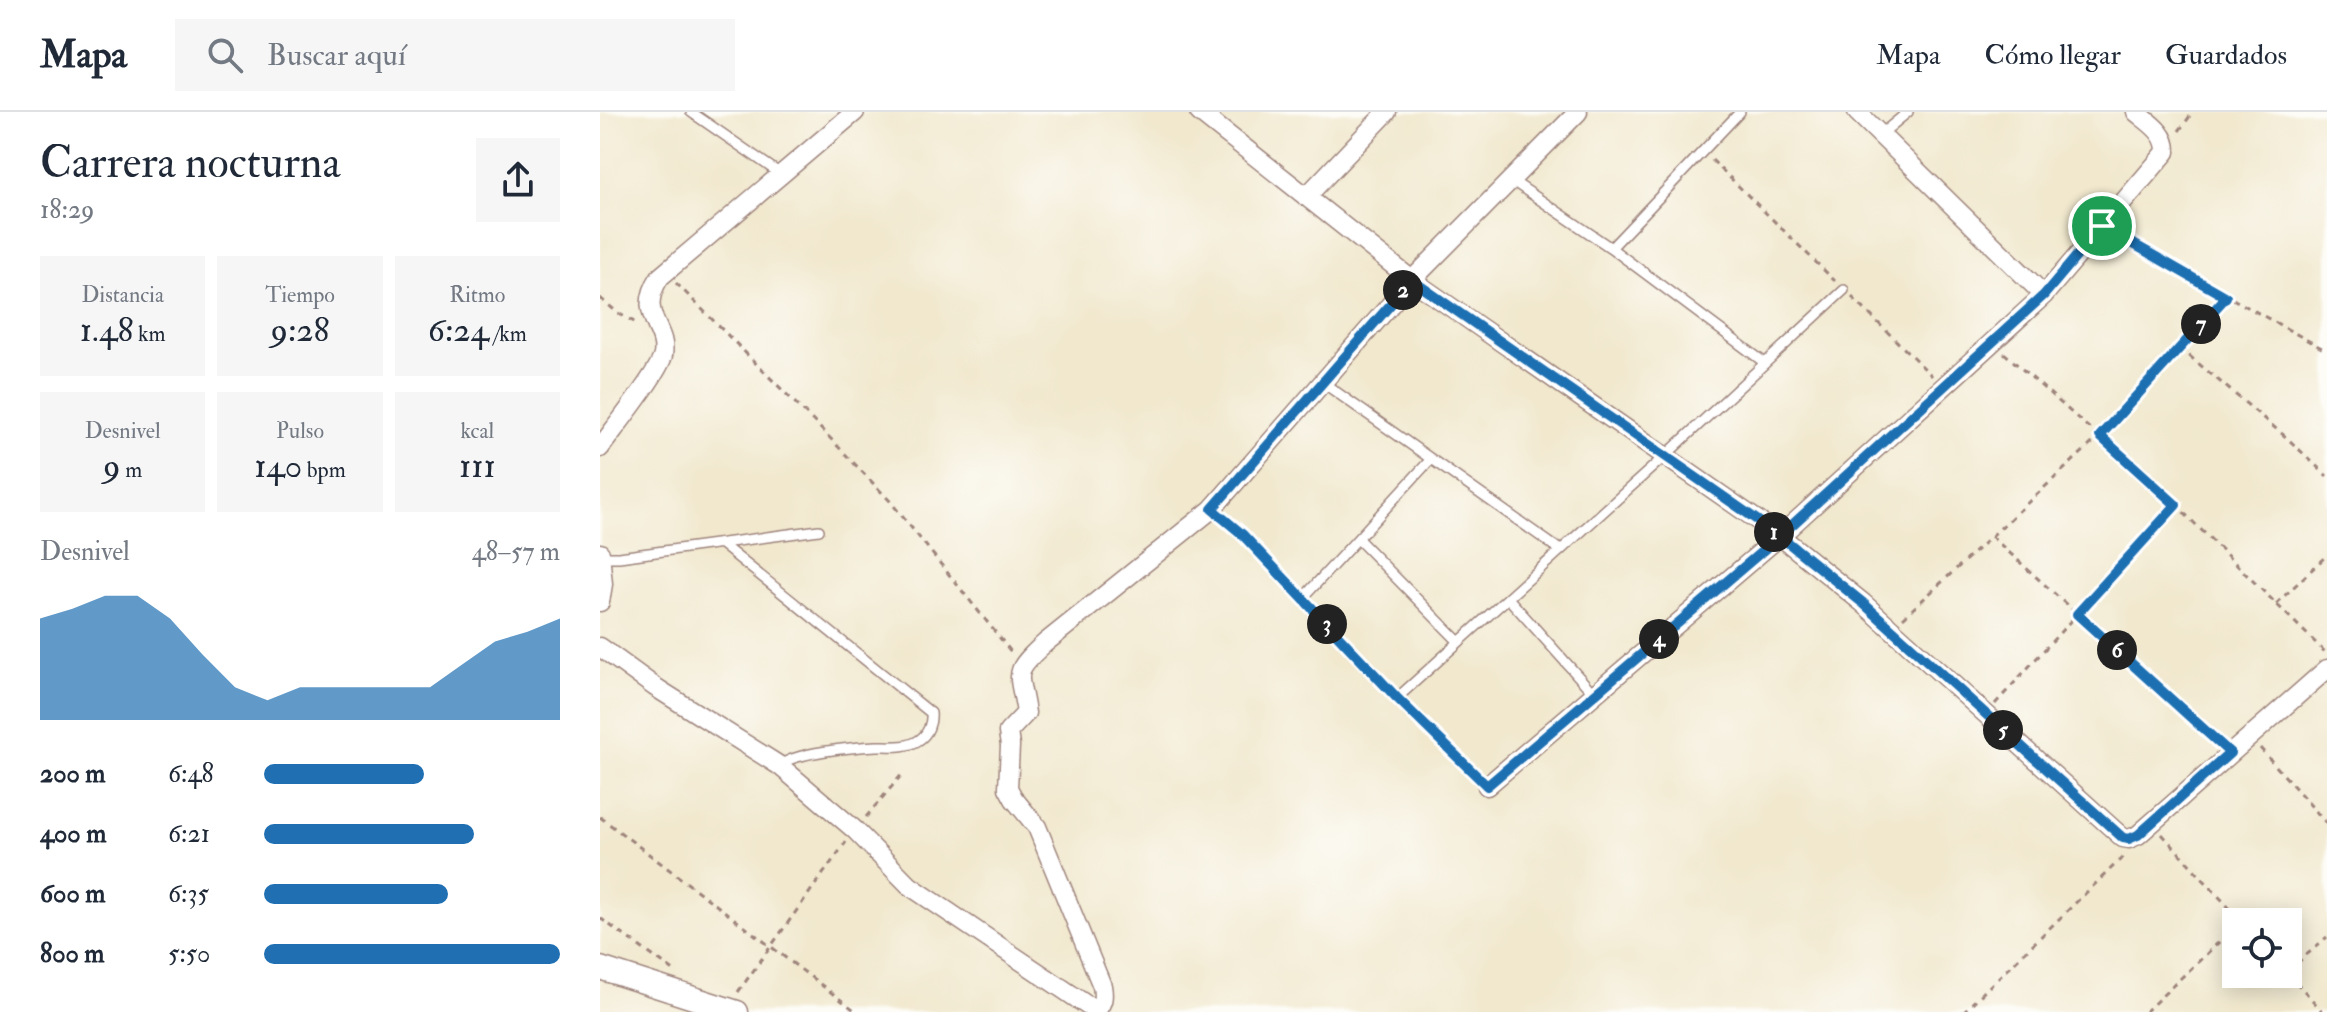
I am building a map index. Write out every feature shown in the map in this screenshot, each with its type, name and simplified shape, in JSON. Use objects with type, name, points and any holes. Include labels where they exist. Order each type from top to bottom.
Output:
[{"type":"street","points":[[600,448],[661,362],[664,350],[652,316],[651,300],[655,284],[665,272],[855,112]]},
{"type":"street","points":[[1199,112],[1412,280],[1780,536],[1863,603],[2123,838],[2138,835],[2327,669]]},
{"type":"street","points":[[1306,197],[1387,112]]},
{"type":"street","points":[[600,647],[655,687],[780,766],[855,830],[910,886],[1096,1012],[1102,1004],[1102,986],[1037,827],[1008,788],[1008,732],[1026,713],[1019,678],[1022,665],[1045,643],[1212,509],[1412,280],[1578,112]]},
{"type":"street","points":[[1857,112],[2044,295]]},
{"type":"street","points":[[1487,786],[1780,536],[2044,295],[2166,152],[2165,139],[2136,112]]},
{"type":"street","points":[[600,602],[603,584],[601,555]]},
{"type":"street","points":[[600,968],[732,1010]]},
{"type":"lane","points":[[691,112],[782,175]]},
{"type":"lane","points":[[1611,248],[1740,112]]},
{"type":"lane","points":[[1880,135],[1908,112]]},
{"type":"lane","points":[[1511,180],[1611,248],[1765,363]]},
{"type":"lane","points":[[1397,698],[1844,290]]},
{"type":"lane","points":[[1322,382],[1560,550]]},
{"type":"lane","points":[[1303,598],[1431,459]]},
{"type":"lane","points":[[1212,509],[1242,534],[1397,698],[1487,786]]},
{"type":"lane","points":[[601,555],[619,557],[819,530]]},
{"type":"lane","points":[[1358,539],[1459,642]]},
{"type":"lane","points":[[720,543],[931,713],[932,721],[919,741],[904,746],[860,747],[810,754],[785,761],[780,766]]},
{"type":"lane","points":[[1508,598],[1595,695]]},
{"type":"path","points":[[2165,139],[2178,132],[2193,112]]},
{"type":"path","points":[[1703,150],[1943,387]]},
{"type":"path","points":[[2102,226],[2327,351]]},
{"type":"path","points":[[665,272],[890,501],[1022,665]]},
{"type":"path","points":[[1891,628],[2100,436],[2226,297]]},
{"type":"path","points":[[600,298],[618,313],[660,337]]},
{"type":"path","points":[[1992,343],[2176,505],[2327,654]]},
{"type":"path","points":[[2180,348],[2327,476]]},
{"type":"path","points":[[1986,714],[2176,505]]},
{"type":"path","points":[[1991,536],[2230,753]]},
{"type":"path","points":[[2276,604],[2327,555]]},
{"type":"path","points":[[2250,736],[2327,824]]},
{"type":"path","points":[[732,1010],[769,946],[855,830],[904,772]]},
{"type":"path","points":[[600,817],[857,1012]]},
{"type":"path","points":[[2152,822],[2229,908]]},
{"type":"path","points":[[1963,1012],[2121,860],[2128,839]]},
{"type":"path","points":[[600,918],[676,972]]},
{"type":"path","points":[[2302,959],[2327,937]]},
{"type":"path","points":[[2145,1012],[2222,939]]},
{"type":"path","points":[[2302,988],[2323,1012]]},
{"type":"route","points":[[2102,226],[2044,295],[1780,536],[1412,280],[1212,509],[1242,534],[1397,698],[1487,786],[1780,536],[1863,603],[2123,838],[2129,839],[2138,835],[2230,753],[2077,614],[2176,505],[2100,436],[2226,297],[2102,226]]}]
